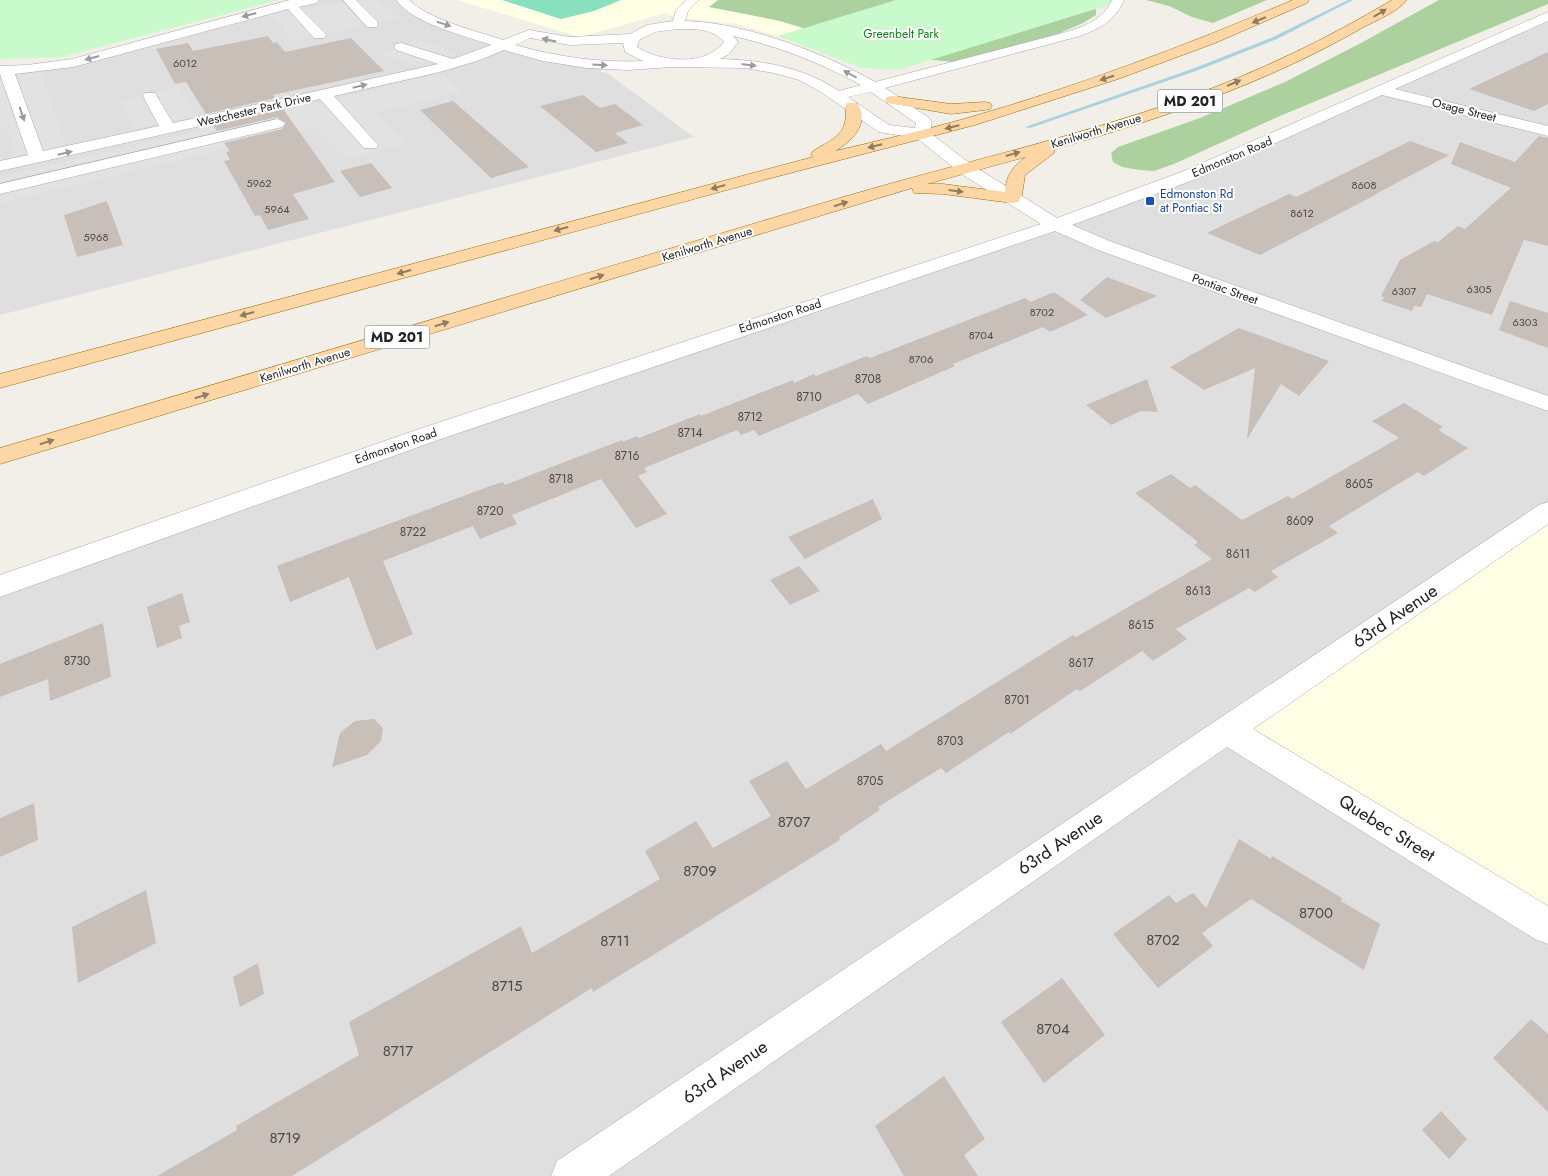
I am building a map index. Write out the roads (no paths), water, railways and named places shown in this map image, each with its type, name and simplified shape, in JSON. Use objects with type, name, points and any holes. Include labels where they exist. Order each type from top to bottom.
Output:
[{"type":"main road","points":[[0,382],[765,174],[970,122],[1113,76],[1210,40],[1303,0]]},
{"type":"main road","name":"Kenilworth Avenue","points":[[0,456],[890,189],[1062,142],[1196,99],[1327,42],[1401,0]]},
{"type":"main road","points":[[892,100],[916,105],[961,109],[1007,104],[1048,96]]},
{"type":"main road","points":[[765,174],[818,155],[846,136],[855,123],[852,106]]},
{"type":"main road","points":[[890,189],[943,189],[1014,200],[1015,177],[1024,167],[1062,142]]},
{"type":"street","points":[[38,159],[3,69],[36,68],[73,63],[290,4],[313,0]]},
{"type":"street","points":[[349,0],[372,24]]},
{"type":"street","points":[[402,0],[411,9],[430,19],[556,60],[588,65],[623,67],[716,62],[775,69],[804,77],[837,96],[885,129],[922,134],[924,121],[873,87],[842,69],[757,38],[714,29],[678,25],[649,29],[632,38],[569,42],[553,41],[512,28]]},
{"type":"street","points":[[678,25],[682,10],[693,0]]},
{"type":"street","points":[[837,96],[972,63],[1083,31],[1094,26],[1104,18],[1114,9],[1118,0]]},
{"type":"street","points":[[290,4],[318,35]]},
{"type":"street","name":"Edmonston Road","points":[[0,586],[430,434],[1056,225],[1190,175],[1380,90],[1415,77],[1548,16]]},
{"type":"street","points":[[632,38],[629,46],[636,55],[646,59],[677,63],[709,59],[728,49],[731,42],[728,36],[714,29]]},
{"type":"street","name":"Westchester Park Drive","points":[[0,166],[38,159],[453,64],[529,34]]},
{"type":"street","points":[[401,47],[453,64]]},
{"type":"street","name":"Osage Street","points":[[1380,90],[1548,131]]},
{"type":"street","points":[[324,94],[370,145]]},
{"type":"street","points":[[150,96],[169,129]]},
{"type":"street","points":[[319,114],[357,105]]},
{"type":"street","points":[[0,189],[290,121]]},
{"type":"street","name":"Pontiac Street","points":[[922,134],[966,168],[1056,225],[1105,246],[1548,404]]},
{"type":"street","points":[[999,243],[1013,221],[1014,200]]},
{"type":"street","name":"63rd Avenue","points":[[572,1176],[1548,511]]},
{"type":"street","name":"Quebec Street","points":[[1227,730],[1548,926]]},
{"type":"waterway","points":[[1028,127],[1194,70],[1275,38],[1351,0]]},
{"type":"place","name":"Edmonston Rd at Pontiac St","points":[[1150,201]]},
{"type":"park label","name":"Greenbelt Park","points":[[901,34]]}]
